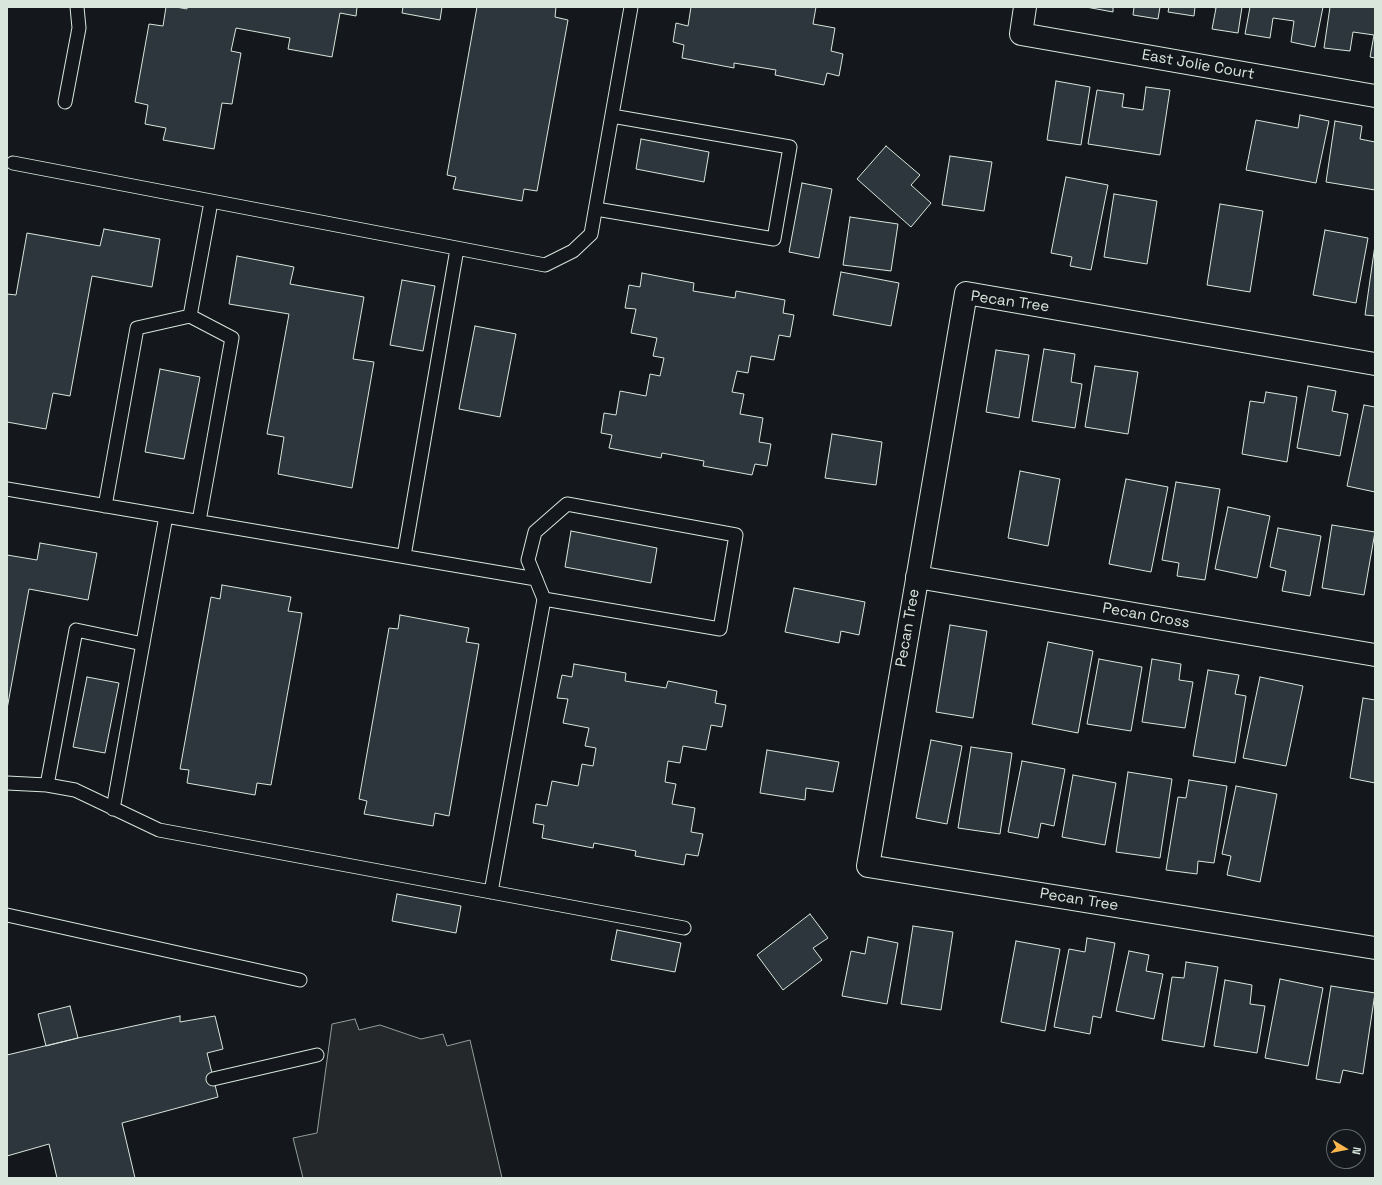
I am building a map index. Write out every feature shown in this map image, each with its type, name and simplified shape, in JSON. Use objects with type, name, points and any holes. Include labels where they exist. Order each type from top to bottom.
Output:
[{"type":"street","name":"East Jolie Court","points":[[1025,7],[1021,34],[1375,96]]},
{"type":"street","name":"Pecan Tree","points":[[1375,364],[966,293],[868,866],[1375,948]]},
{"type":"street","name":"Pecan Cross","points":[[917,577],[1375,654]]},
{"type":"lane","points":[[65,102],[79,28],[77,7]]},
{"type":"lane","points":[[13,163],[545,265],[573,252],[591,234],[631,7]]},
{"type":"lane","points":[[596,208],[774,240],[790,147],[612,116]]},
{"type":"lane","points":[[190,316],[211,202]]},
{"type":"lane","points":[[404,556],[457,248]]},
{"type":"lane","points":[[105,506],[137,328],[190,316],[232,338],[199,521]]},
{"type":"lane","points":[[7,489],[536,579]]},
{"type":"lane","points":[[491,892],[544,598],[528,560],[535,532],[567,504],[736,535],[720,629],[544,598]]},
{"type":"lane","points":[[113,809],[166,516]]},
{"type":"lane","points":[[47,785],[76,630],[143,644]]},
{"type":"lane","points":[[7,782],[47,785],[75,790],[159,830],[684,928]]},
{"type":"lane","points":[[7,915],[300,980]]},
{"type":"lane","points":[[213,1079],[316,1055]]},
{"type":"shaded area","points":[[355,1019],[359,1030],[380,1025],[421,1039],[443,1034],[447,1046],[470,1040],[502,1178],[303,1178],[293,1138],[317,1133],[332,1024]]},
{"type":"building","points":[[166,7],[187,9],[187,7],[357,7],[356,16],[340,13],[332,57],[288,49],[290,38],[236,28],[231,51],[241,53],[232,104],[222,103],[214,149],[163,140],[166,128],[145,124],[148,105],[135,102],[149,24],[163,26]]},
{"type":"building","points":[[403,7],[442,7],[440,20],[402,13]]},
{"type":"building","points":[[477,7],[556,7],[555,17],[568,20],[537,191],[524,189],[522,201],[453,189],[456,177],[447,175]]},
{"type":"building","points":[[691,7],[816,7],[813,24],[835,28],[831,51],[843,54],[839,76],[827,73],[824,85],[775,75],[776,70],[734,63],[734,68],[682,58],[684,45],[673,42],[676,23],[688,26]]},
{"type":"building","points":[[1086,7],[1113,7],[1113,12]]},
{"type":"building","points":[[1134,7],[1160,7],[1158,19],[1133,15]]},
{"type":"building","points":[[1169,7],[1195,7],[1194,16],[1168,12]]},
{"type":"building","points":[[1211,7],[1242,7],[1238,33],[1212,29],[1216,8]]},
{"type":"building","points":[[1250,7],[1323,7],[1315,47],[1291,42],[1294,21],[1273,18],[1270,38],[1245,34]]},
{"type":"building","points":[[1330,7],[1375,7],[1375,58],[1370,57],[1374,35],[1353,32],[1350,51],[1324,48]]},
{"type":"building","points":[[1056,81],[1090,87],[1081,145],[1047,140]]},
{"type":"building","points":[[1146,87],[1170,90],[1160,155],[1088,144],[1097,90],[1124,94],[1122,107],[1143,110]]},
{"type":"building","points":[[1300,115],[1329,121],[1316,183],[1246,170],[1256,120],[1298,128]]},
{"type":"building","points":[[1335,121],[1362,126],[1360,139],[1375,142],[1375,190],[1326,182]]},
{"type":"building","points":[[641,139],[709,152],[704,182],[636,169]]},
{"type":"building","points":[[886,146],[920,175],[911,185],[931,203],[911,227],[857,179]]},
{"type":"building","points":[[950,156],[992,162],[984,211],[942,205]]},
{"type":"building","points":[[1066,177],[1108,185],[1091,270],[1070,266],[1072,257],[1051,253]]},
{"type":"building","points":[[802,183],[832,189],[819,258],[789,252]]},
{"type":"building","points":[[1114,194],[1157,201],[1147,264],[1104,257]]},
{"type":"building","points":[[1220,204],[1263,211],[1250,292],[1207,285]]},
{"type":"building","points":[[850,217],[898,224],[891,271],[843,265]]},
{"type":"building","points":[[104,229],[160,239],[152,287],[92,276],[70,396],[53,393],[46,429],[7,422],[7,294],[16,295],[27,233],[100,246]]},
{"type":"building","points":[[1325,230],[1368,238],[1356,303],[1313,295]]},
{"type":"building","points":[[1375,245],[1375,316],[1365,315]]},
{"type":"building","points":[[237,256],[294,267],[290,284],[364,297],[353,359],[374,362],[352,488],[278,474],[284,437],[267,434],[289,314],[229,304]]},
{"type":"building","points":[[841,272],[899,283],[891,326],[833,315]]},
{"type":"building","points":[[642,273],[694,283],[693,291],[735,298],[736,291],[785,300],[783,313],[794,315],[790,337],[779,335],[774,360],[751,356],[748,373],[737,371],[732,392],[744,394],[740,414],[763,418],[759,442],[771,444],[767,466],[755,464],[752,475],[703,466],[704,461],[662,453],[661,458],[609,448],[612,435],[601,433],[604,413],[616,415],[620,391],[646,396],[650,374],[660,376],[664,358],[653,356],[657,338],[631,333],[636,309],[625,308],[629,285],[640,287]]},
{"type":"building","points":[[402,280],[435,286],[423,351],[390,345]]},
{"type":"building","points":[[475,326],[516,334],[500,417],[459,409]]},
{"type":"building","points":[[1044,349],[1075,354],[1071,382],[1082,384],[1075,428],[1032,421]]},
{"type":"building","points":[[996,350],[1029,355],[1019,418],[986,412]]},
{"type":"building","points":[[1095,366],[1138,372],[1128,434],[1085,427]]},
{"type":"building","points":[[160,369],[200,377],[184,459],[145,452]]},
{"type":"building","points":[[1308,386],[1336,391],[1332,411],[1348,414],[1340,456],[1297,448]]},
{"type":"building","points":[[1266,392],[1297,397],[1287,462],[1242,454],[1250,401],[1264,403]]},
{"type":"building","points":[[1364,405],[1375,407],[1375,492],[1347,486]]},
{"type":"building","points":[[832,434],[882,442],[876,485],[825,478]]},
{"type":"building","points":[[1020,471],[1060,479],[1048,546],[1008,538]]},
{"type":"building","points":[[1126,479],[1168,487],[1151,572],[1109,564]]},
{"type":"building","points":[[1176,482],[1220,489],[1205,580],[1177,576],[1179,563],[1162,560]]},
{"type":"building","points":[[1228,507],[1270,516],[1257,578],[1215,569]]},
{"type":"building","points":[[1332,525],[1375,532],[1364,595],[1322,588]]},
{"type":"building","points":[[1278,528],[1321,536],[1310,596],[1282,591],[1286,571],[1270,567]]},
{"type":"building","points":[[571,531],[657,548],[651,583],[565,567]]},
{"type":"building","points":[[40,543],[97,553],[88,600],[29,589],[7,709],[7,555],[37,560]]},
{"type":"building","points":[[222,585],[291,597],[288,611],[302,613],[271,785],[257,783],[255,795],[187,783],[189,770],[180,769],[211,597],[220,599]]},
{"type":"building","points":[[794,588],[865,602],[859,635],[841,631],[839,643],[785,632]]},
{"type":"building","points":[[400,615],[469,628],[466,642],[479,644],[449,816],[435,813],[433,826],[364,814],[367,801],[359,799],[389,628],[398,629]]},
{"type":"building","points":[[950,625],[987,631],[973,718],[936,712]]},
{"type":"building","points":[[1048,642],[1093,651],[1078,733],[1032,724]]},
{"type":"building","points":[[1099,659],[1142,667],[1131,731],[1087,724]]},
{"type":"building","points":[[1152,659],[1181,664],[1179,680],[1193,682],[1185,728],[1142,722]]},
{"type":"building","points":[[574,664],[626,673],[625,681],[666,688],[668,681],[717,691],[715,703],[726,705],[722,727],[711,725],[706,750],[683,746],[680,763],[668,761],[665,782],[676,784],[672,804],[695,808],[691,832],[703,834],[698,856],[686,854],[684,865],[635,856],[636,851],[594,843],[593,848],[542,838],[544,825],[533,823],[536,804],[547,806],[552,781],[578,786],[582,764],[593,766],[596,748],[585,746],[589,728],[563,723],[568,699],[557,698],[562,675],[572,677]]},
{"type":"building","points":[[1208,670],[1239,675],[1235,694],[1246,696],[1235,763],[1193,756]]},
{"type":"building","points":[[87,677],[119,683],[105,753],[73,747]]},
{"type":"building","points":[[1260,677],[1303,686],[1286,766],[1243,758]]},
{"type":"building","points":[[1363,698],[1375,700],[1375,783],[1350,778]]},
{"type":"building","points":[[931,740],[962,746],[947,824],[916,818]]},
{"type":"building","points":[[971,747],[1012,753],[1000,834],[958,828]]},
{"type":"building","points":[[767,750],[839,762],[833,792],[806,788],[805,800],[760,793]]},
{"type":"building","points":[[1022,761],[1065,769],[1054,826],[1041,823],[1038,838],[1008,832]]},
{"type":"building","points":[[1128,772],[1172,779],[1160,858],[1116,852]]},
{"type":"building","points":[[1073,775],[1116,783],[1105,845],[1062,837]]},
{"type":"building","points":[[1189,780],[1227,786],[1214,863],[1198,861],[1197,874],[1166,870],[1178,797],[1186,798]]},
{"type":"building","points":[[1236,786],[1277,794],[1260,882],[1227,875],[1231,856],[1222,854]]},
{"type":"building","points":[[397,894],[461,906],[456,933],[392,921]]},
{"type":"building","points":[[810,914],[828,938],[813,948],[822,960],[783,990],[757,955]]},
{"type":"building","points":[[913,926],[953,932],[941,1010],[901,1004]]},
{"type":"building","points":[[617,930],[681,943],[675,972],[611,960]]},
{"type":"building","points":[[868,937],[898,943],[887,1004],[842,996],[851,951],[865,954]]},
{"type":"building","points":[[1087,938],[1115,943],[1101,1018],[1093,1016],[1090,1034],[1054,1027],[1069,949],[1085,952]]},
{"type":"building","points":[[1016,941],[1060,949],[1045,1031],[1001,1022]]},
{"type":"building","points":[[1129,951],[1149,955],[1146,971],[1163,974],[1154,1019],[1116,1011]]},
{"type":"building","points":[[1186,962],[1218,967],[1204,1047],[1162,1040],[1172,977],[1184,978]]},
{"type":"building","points":[[1280,979],[1323,988],[1308,1066],[1265,1058]]},
{"type":"building","points":[[1225,980],[1252,985],[1250,1004],[1265,1006],[1257,1053],[1214,1046]]},
{"type":"building","points":[[1331,986],[1375,993],[1363,1074],[1343,1070],[1340,1083],[1316,1079]]},
{"type":"building","points":[[70,1006],[78,1038],[46,1046],[38,1014]]},
{"type":"building","points":[[180,1016],[180,1022],[215,1016],[223,1049],[207,1053],[218,1097],[122,1123],[135,1178],[57,1178],[49,1144],[7,1156],[7,1055]]}]
